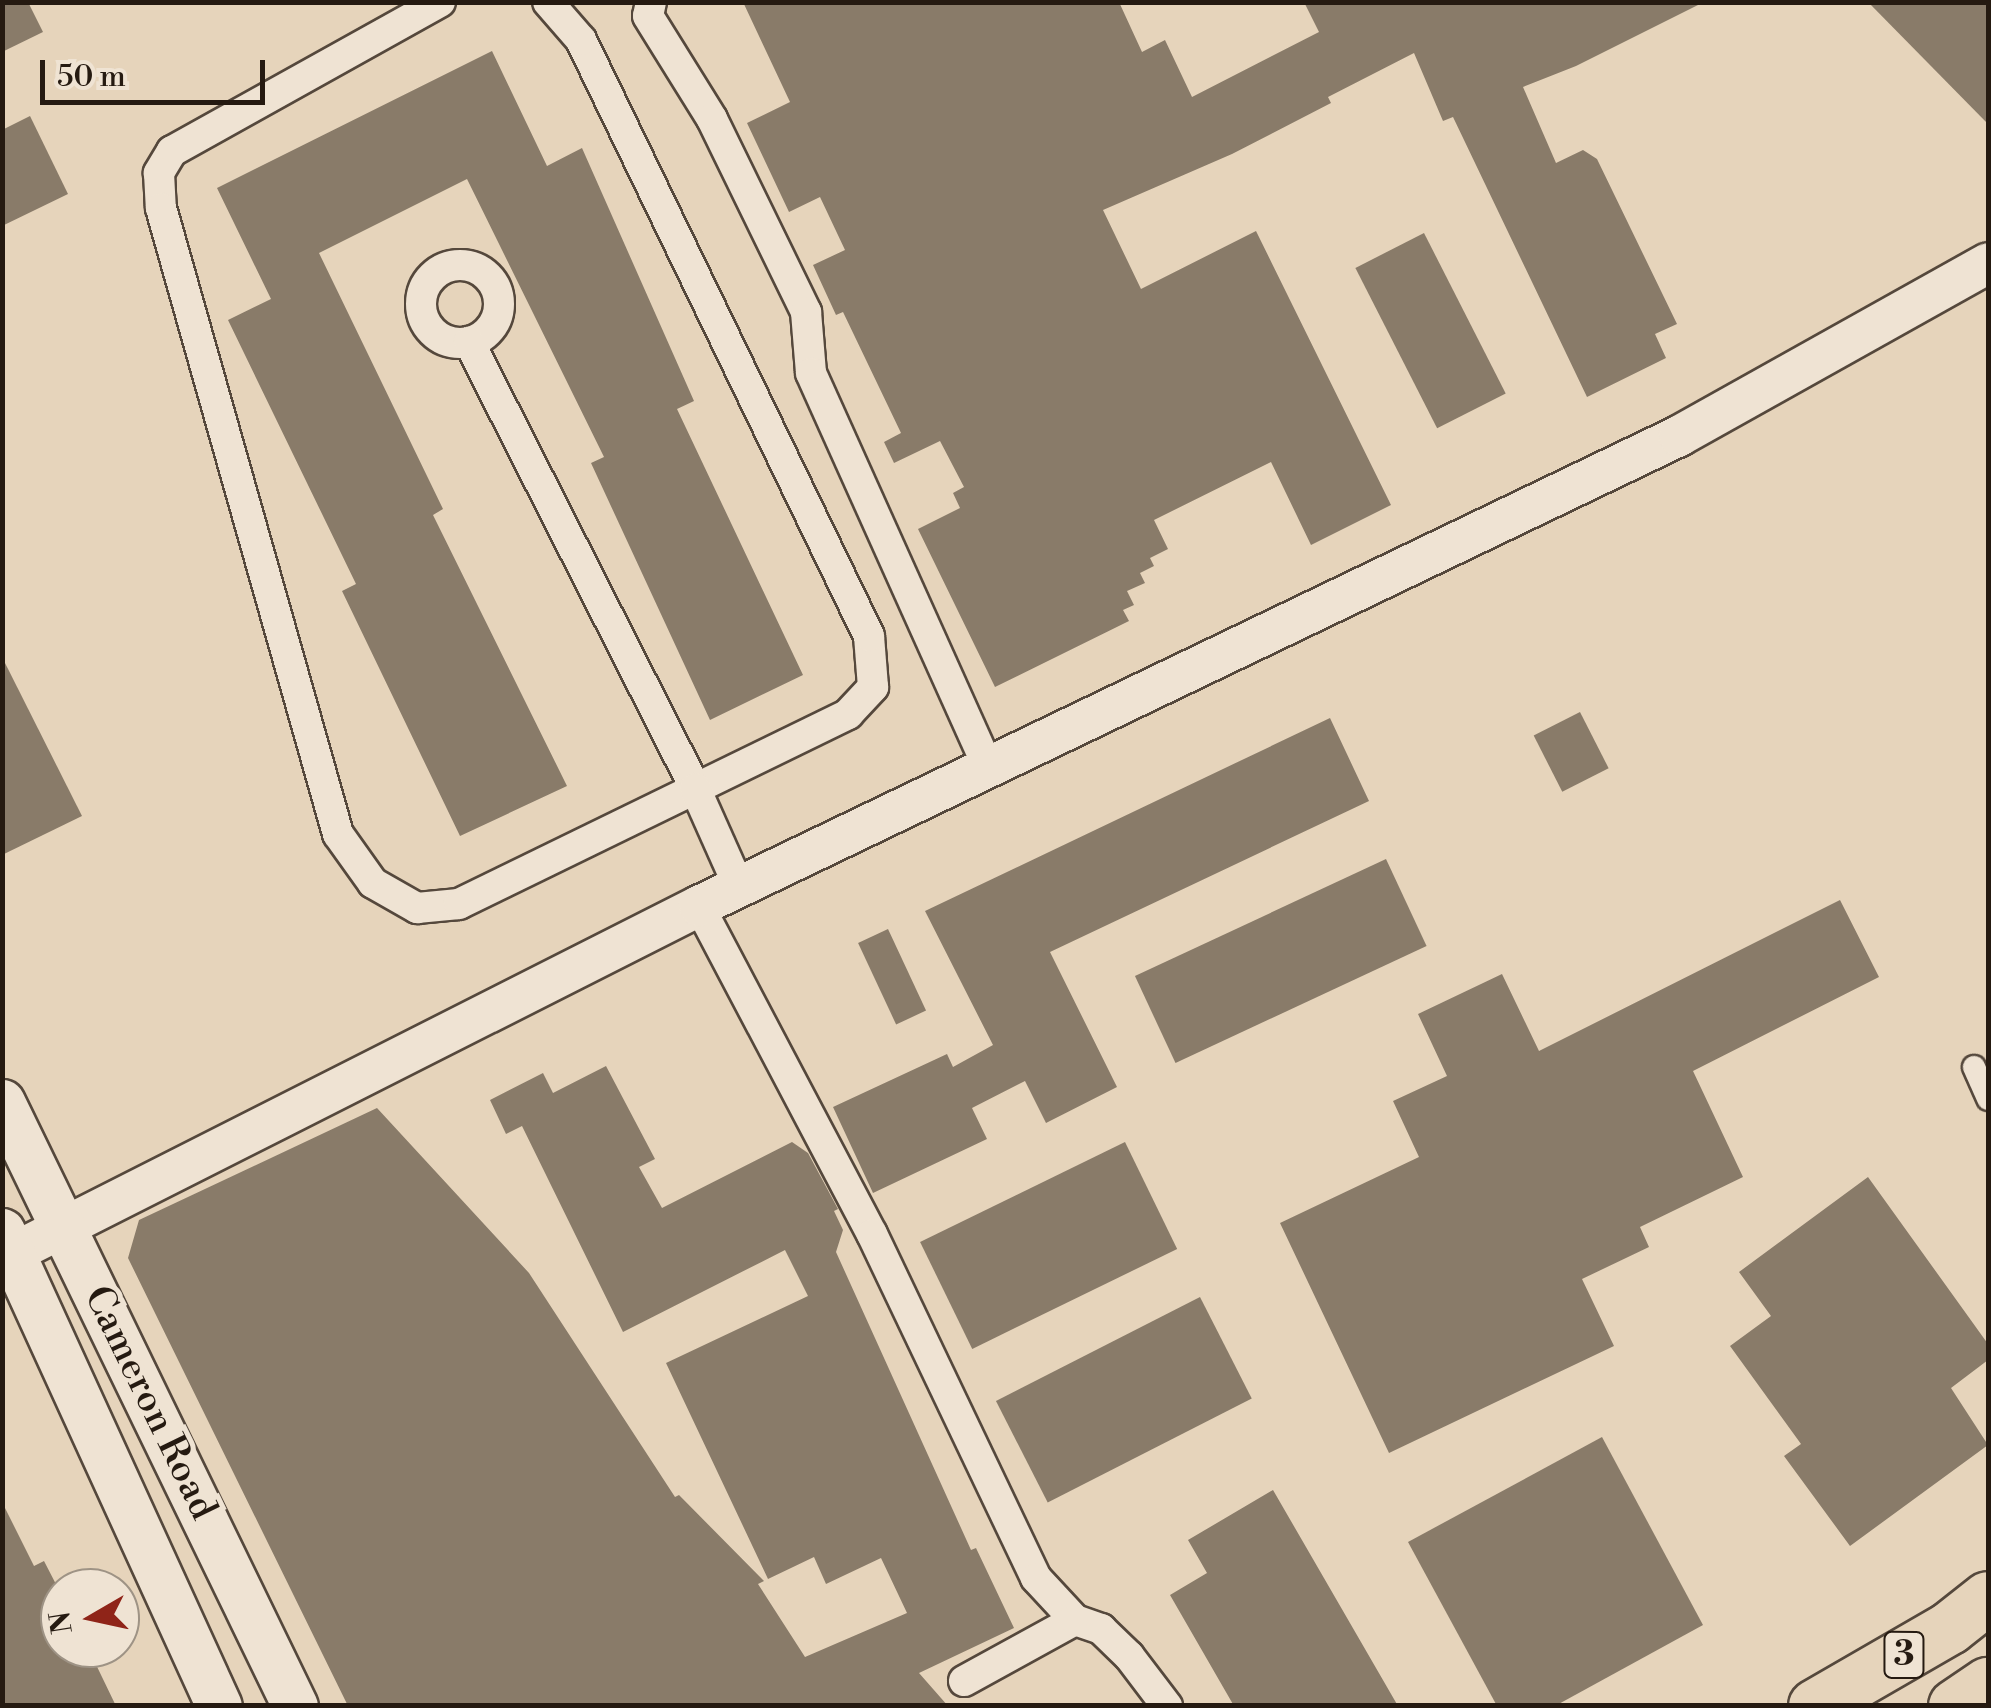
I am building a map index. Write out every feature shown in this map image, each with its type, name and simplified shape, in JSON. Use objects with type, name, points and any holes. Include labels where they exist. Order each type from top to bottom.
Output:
[{"type":"highway","name":"3","points":[[1815,1706],[1950,1628],[1988,1598]]},
{"type":"highway","name":"3","points":[[1955,1706],[1988,1684]]},
{"type":"main road","name":"Cameron Road","points":[[2,1102],[65,1224],[295,1706]]},
{"type":"main road","name":"Cameron Road","points":[[8,1242],[219,1706]]},
{"type":"street","points":[[440,2],[172,151],[159,173],[161,208],[338,834],[373,883],[417,908],[459,904],[848,714],[873,688],[869,636],[581,40],[548,2]]},
{"type":"street","points":[[651,2],[648,16],[712,119],[806,312],[811,373],[989,769]]},
{"type":"street","points":[[8,1242],[65,1224],[700,906],[1679,436],[1988,264]]},
{"type":"street","points":[[470,342],[695,788],[739,887]]},
{"type":"street","points":[[700,906],[872,1234],[1036,1578],[1076,1620],[1102,1629],[1129,1656],[1167,1706]]},
{"type":"street","points":[[1974,1067],[1988,1099]]},
{"type":"street","points":[[964,1681],[1076,1620]]},
{"type":"building","points":[[2,2],[28,2],[43,32],[2,52]]},
{"type":"building","points":[[743,2],[1119,2],[1142,52],[1165,40],[1192,97],[1319,32],[1304,2],[1704,2],[1576,66],[1523,87],[1556,163],[1583,150],[1597,159],[1677,324],[1655,334],[1666,358],[1587,397],[1453,117],[1443,121],[1414,53],[1328,97],[1331,103],[1232,154],[1103,210],[1141,289],[1256,231],[1391,505],[1311,545],[1271,462],[1154,520],[1168,549],[1150,558],[1154,566],[1140,573],[1145,583],[1127,591],[1134,605],[1123,610],[1129,621],[995,687],[918,529],[960,508],[953,493],[964,487],[940,441],[894,463],[884,442],[901,433],[843,312],[836,315],[813,265],[845,250],[820,197],[789,212],[747,123],[790,102]]},
{"type":"building","points":[[1868,2],[1988,2],[1988,124]]},
{"type":"building","points":[[492,51],[547,166],[582,148],[694,401],[677,409],[803,675],[710,720],[591,463],[604,457],[467,179],[319,253],[443,509],[433,515],[567,786],[460,836],[342,591],[356,584],[228,320],[271,299],[217,188]]},
{"type":"building","points":[[30,116],[68,194],[2,226],[2,130]]},
{"type":"building","points":[[1424,233],[1506,393],[1437,428],[1355,268]]},
{"type":"building","points":[[2,657],[82,816],[2,855]]},
{"type":"building","points":[[1580,712],[1609,768],[1562,792],[1534,736]]},
{"type":"building","points":[[1330,718],[1369,801],[1050,952],[1117,1087],[1046,1123],[1025,1081],[972,1108],[987,1139],[873,1193],[833,1107],[947,1054],[953,1067],[993,1045],[925,911]]},
{"type":"building","points":[[1386,859],[1427,946],[1176,1063],[1135,976]]},
{"type":"building","points":[[1840,900],[1879,977],[1693,1071],[1743,1177],[1640,1227],[1649,1247],[1582,1279],[1614,1346],[1389,1453],[1280,1223],[1419,1157],[1393,1101],[1447,1076],[1418,1014],[1502,974],[1539,1051]]},
{"type":"building","points":[[888,929],[926,1011],[896,1025],[858,943]]},
{"type":"building","points":[[606,1066],[655,1159],[639,1167],[662,1208],[792,1142],[808,1153],[838,1209],[834,1211],[843,1230],[836,1252],[971,1550],[976,1548],[1014,1628],[919,1673],[948,1706],[348,1706],[128,1258],[139,1220],[377,1108],[529,1273],[675,1497],[679,1495],[764,1581],[758,1584],[805,1657],[907,1613],[881,1558],[826,1584],[814,1557],[768,1579],[666,1363],[808,1296],[785,1250],[623,1332],[522,1126],[506,1134],[490,1100],[543,1073],[553,1093]]},
{"type":"building","points":[[1125,1142],[1177,1249],[972,1349],[920,1242]]},
{"type":"building","points":[[1868,1177],[1988,1344],[1988,1360],[1951,1388],[1988,1445],[1850,1546],[1784,1456],[1801,1444],[1730,1346],[1771,1316],[1739,1272]]},
{"type":"building","points":[[1200,1297],[1252,1399],[1048,1503],[996,1401]]},
{"type":"building","points":[[1602,1437],[1703,1625],[1555,1706],[1497,1706],[1408,1542]]},
{"type":"building","points":[[1273,1490],[1398,1706],[1234,1706],[1170,1595],[1207,1573],[1188,1540]]},
{"type":"building","points":[[2,1502],[34,1566],[44,1561],[48,1568],[40,1568],[40,1668],[98,1668],[116,1706],[2,1706]]}]
